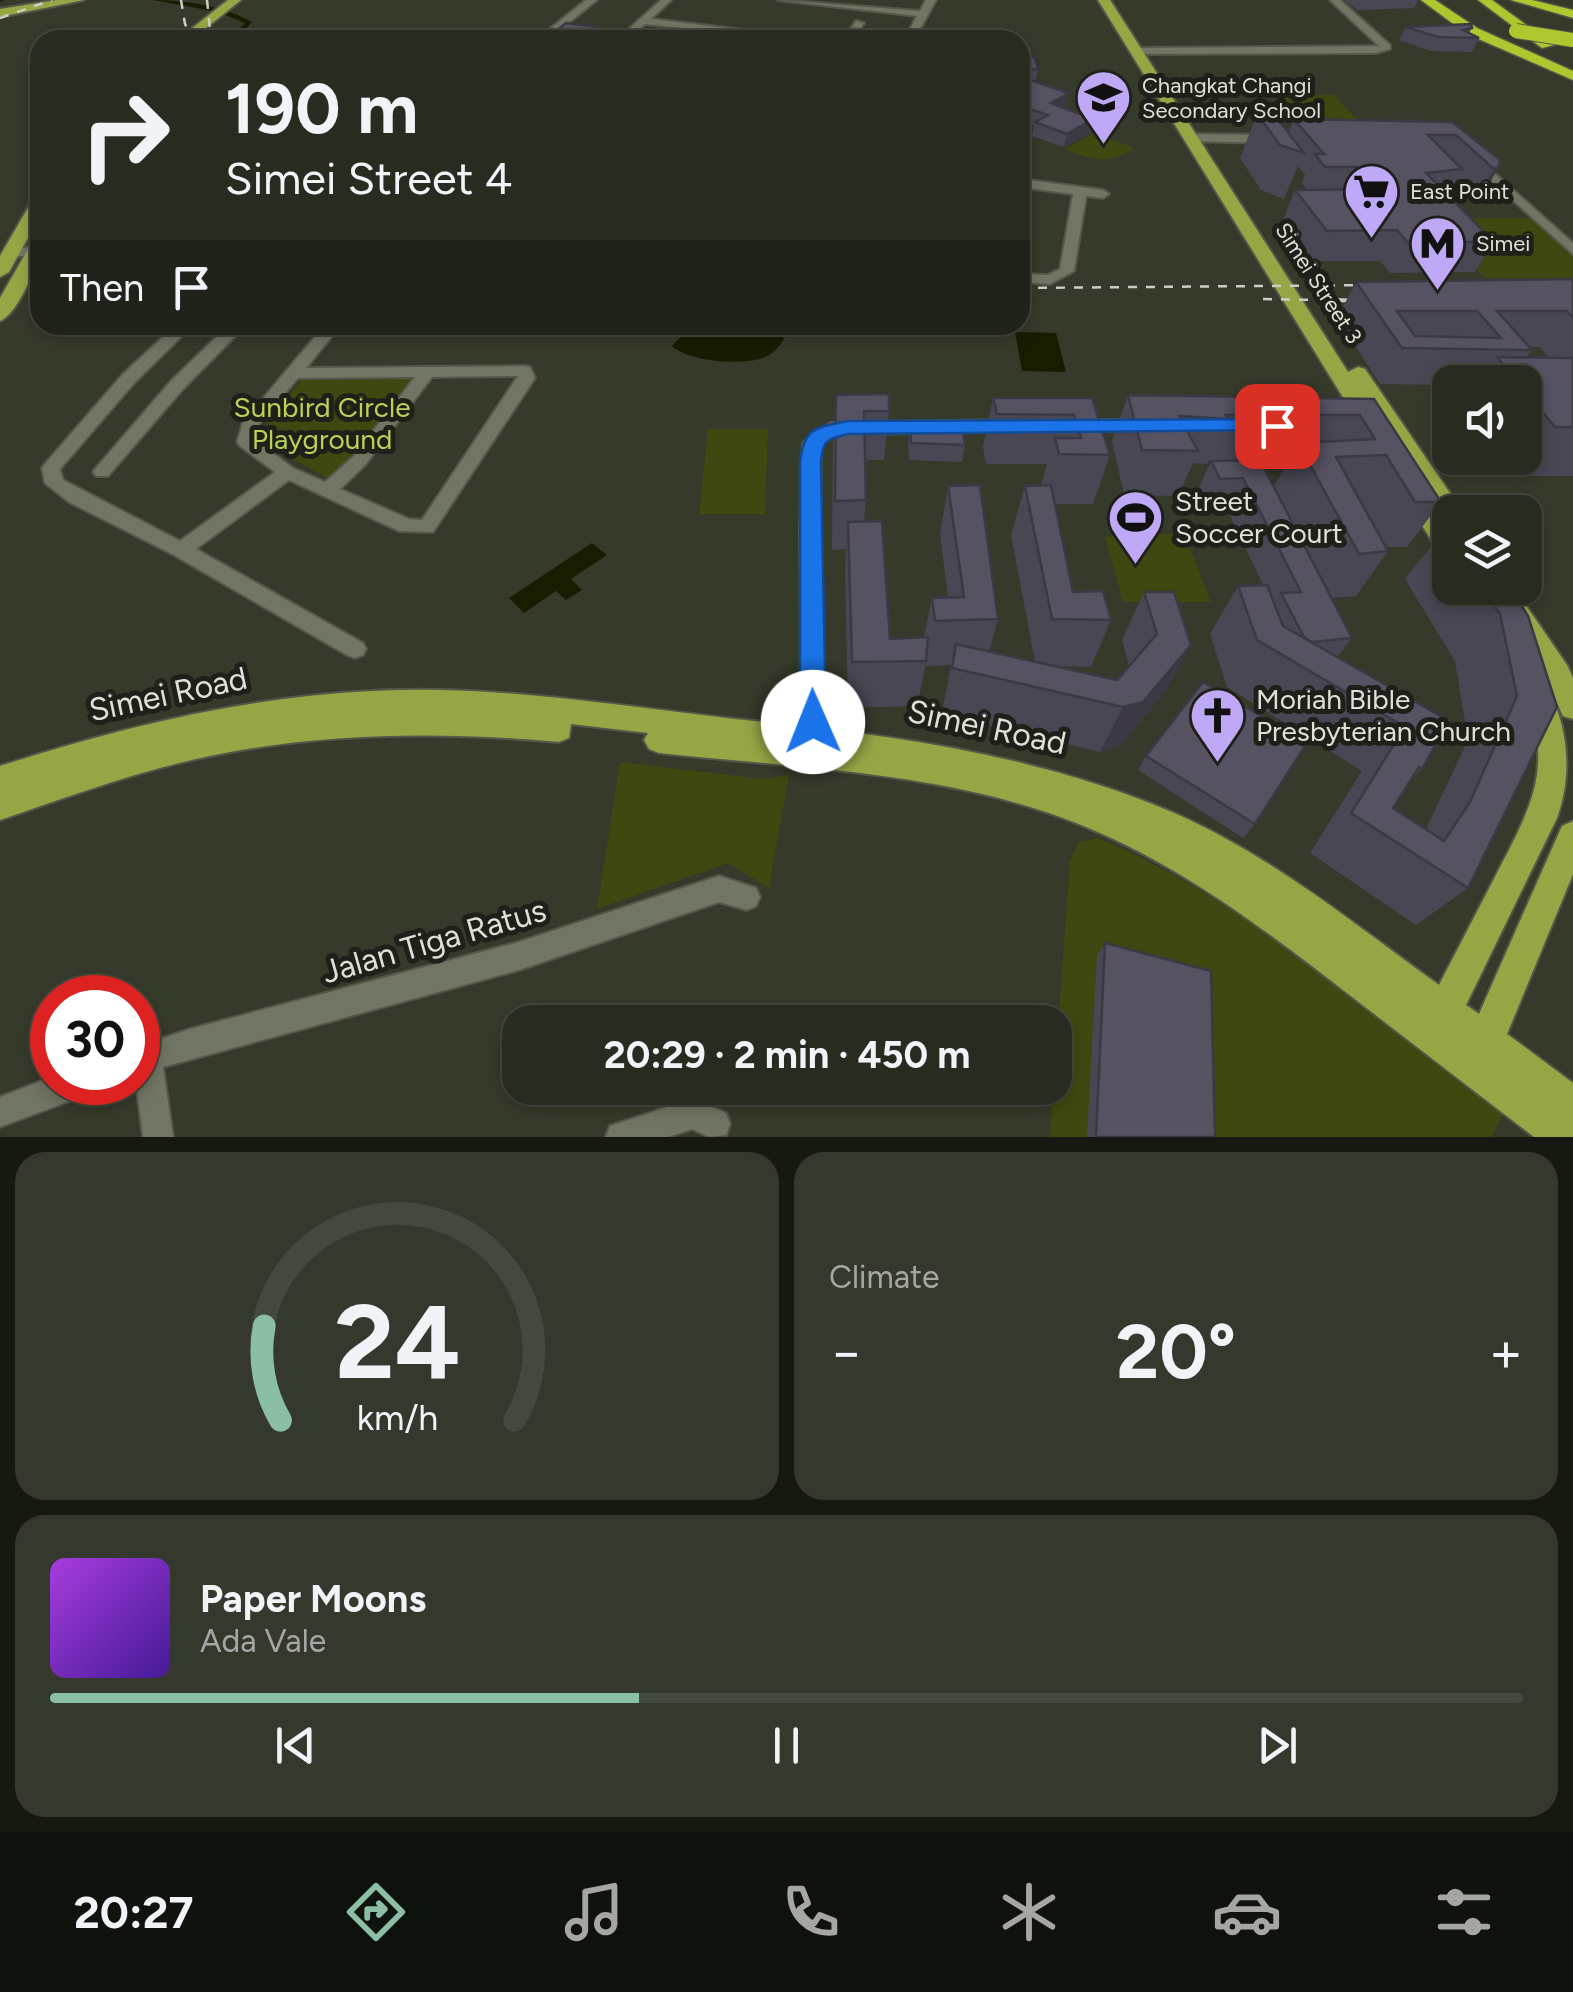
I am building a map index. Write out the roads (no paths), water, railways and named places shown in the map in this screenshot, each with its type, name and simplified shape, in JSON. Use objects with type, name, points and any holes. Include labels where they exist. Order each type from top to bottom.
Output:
[{"type":"highway","points":[[1427,0],[1456,23],[1573,76]]},
{"type":"highway","points":[[1458,0],[1480,18],[1516,31],[1573,40]]},
{"type":"highway","points":[[1484,0],[1573,64]]},
{"type":"highway","points":[[1499,0],[1573,50]]},
{"type":"highway","points":[[1517,0],[1573,14]]},
{"type":"main road","points":[[0,11],[54,0]]},
{"type":"main road","points":[[0,11],[78,0]]},
{"type":"main road","points":[[198,30],[249,0]]},
{"type":"main road","name":"Simei Street 3","points":[[1104,0],[1252,216],[1383,427],[1432,517]]},
{"type":"main road","name":"Simei Street 3","points":[[1117,0],[1134,42],[1153,50],[1197,137]]},
{"type":"main road","points":[[209,30],[227,10]]},
{"type":"main road","points":[[0,272],[30,220]]},
{"type":"main road","points":[[0,315],[30,263]]},
{"type":"main road","name":"Simei Street 3","points":[[1383,427],[1437,495]]},
{"type":"main road","points":[[1438,1024],[1545,810],[1556,769],[1554,740],[1541,700],[1485,605]]},
{"type":"main road","points":[[1512,605],[1573,707]]},
{"type":"main road","name":"Simei Road","points":[[0,780],[181,725],[378,702],[466,704],[814,748],[960,778],[1058,803],[1257,888],[1480,1055],[1565,1137]]},
{"type":"main road","name":"Simei Road","points":[[0,806],[194,747],[238,738],[371,724],[433,722],[814,748]]},
{"type":"main road","points":[[1480,1055],[1573,836]]},
{"type":"main road","name":"Simei Road","points":[[1480,1055],[1573,1106]]},
{"type":"street","points":[[550,30],[584,0]]},
{"type":"street","points":[[552,30],[592,0]]},
{"type":"street","points":[[633,30],[666,0]]},
{"type":"street","points":[[783,0],[924,14]]},
{"type":"street","points":[[915,30],[931,0]]},
{"type":"street","points":[[1153,50],[1386,47],[1335,0]]},
{"type":"street","points":[[644,20],[730,30]]},
{"type":"street","points":[[854,30],[859,22]]},
{"type":"street","points":[[1197,137],[1288,137]]},
{"type":"street","points":[[1573,242],[1514,188],[1465,151],[1573,250]]},
{"type":"street","points":[[1030,184],[1102,194]]},
{"type":"street","points":[[1030,279],[1050,280],[1067,272],[1080,191]]},
{"type":"street","points":[[13,251],[30,248]]},
{"type":"street","points":[[178,335],[96,413],[51,468],[50,476],[76,496],[356,649]]},
{"type":"street","points":[[102,472],[176,385],[228,335]]},
{"type":"street","points":[[295,373],[518,370],[527,378],[433,520],[426,527],[406,526],[287,472],[246,442],[252,422],[325,335]]},
{"type":"street","points":[[327,490],[359,461],[428,372]]},
{"type":"street","points":[[814,748],[812,443],[831,429],[1160,426]]},
{"type":"street","points":[[1345,426],[1383,427]]},
{"type":"street","points":[[181,550],[287,472]]},
{"type":"street","name":"Jalan Tiga Ratus","points":[[160,1055],[519,956],[719,889],[748,897]]},
{"type":"street","points":[[0,1112],[30,1101]]},
{"type":"street","points":[[151,1105],[158,1137]]},
{"type":"street","points":[[621,1137],[692,1114],[715,1124]]},
{"type":"waterway","points":[[156,0],[219,10],[249,22],[241,30]]},
{"type":"railway","points":[[0,18],[52,0]]},
{"type":"railway","points":[[181,0],[188,30]]},
{"type":"railway","points":[[207,0],[210,30]]},
{"type":"railway","points":[[1030,288],[1380,285]]},
{"type":"railway","points":[[1263,299],[1373,301],[1334,300]]},
{"type":"place","name":"Changkat Changi Secondary School","points":[[1103,147]]},
{"type":"place","name":"East Point","points":[[1371,240]]},
{"type":"place","name":"Simei","points":[[1437,292]]},
{"type":"place","name":"Street Soccer Court","points":[[1136,566]]},
{"type":"place","name":"Moriah Bible Presbyterian Church","points":[[1217,764]]},
{"type":"park label","name":"Sunbird Circle Playground","points":[[322,423]]}]
